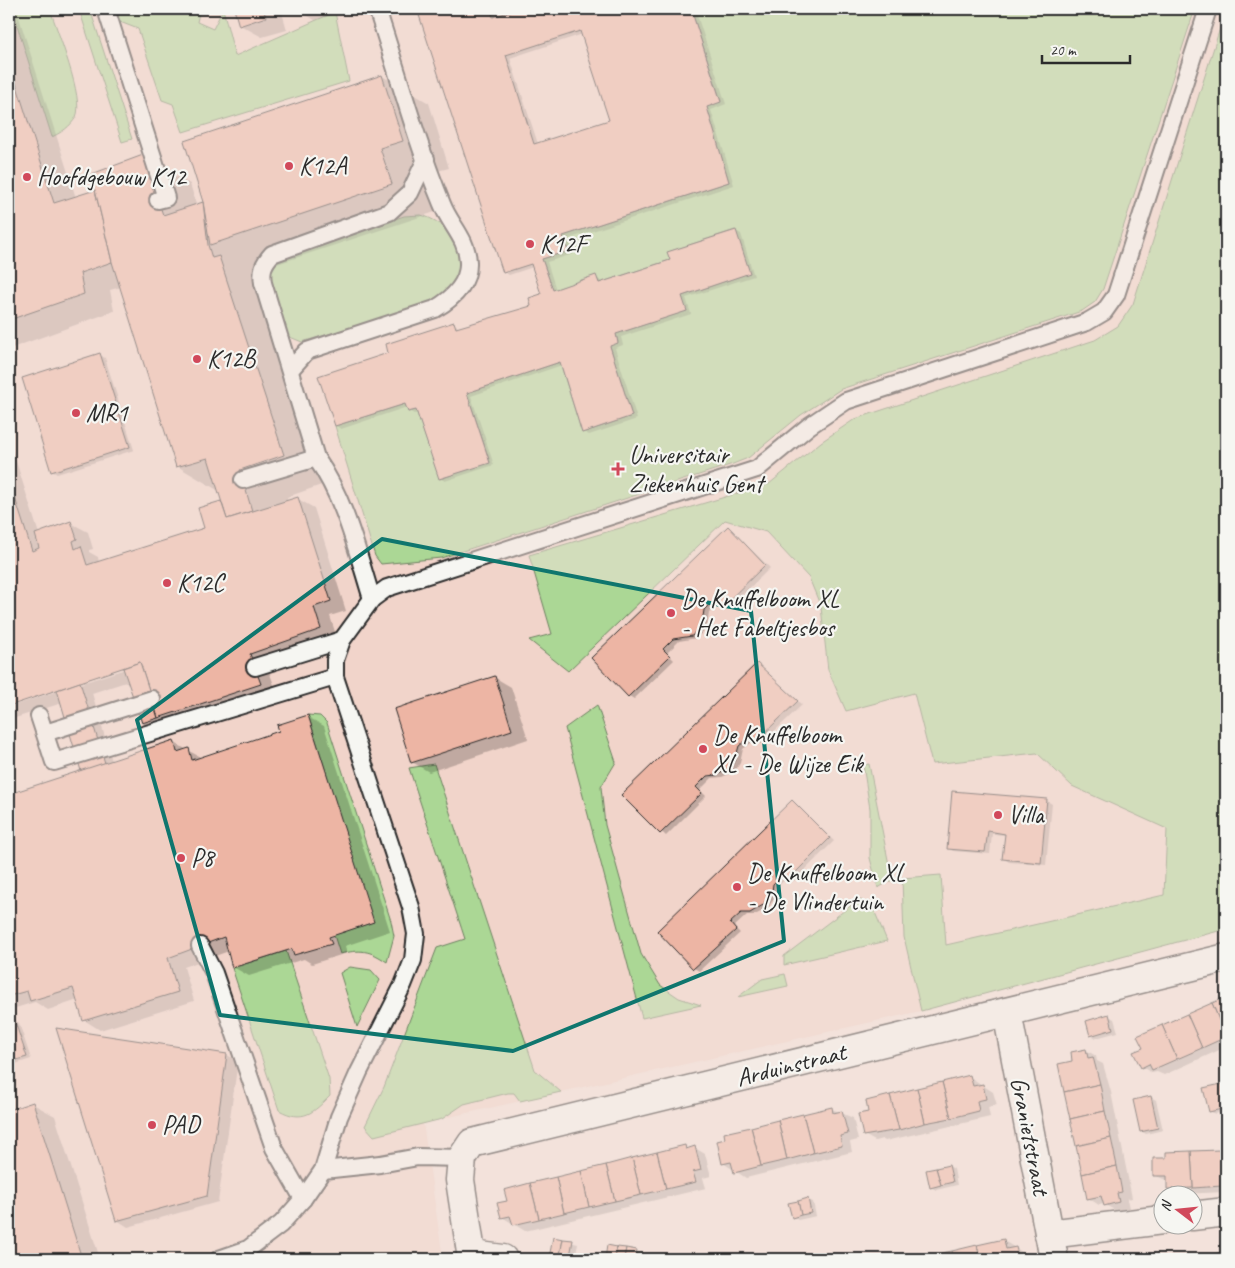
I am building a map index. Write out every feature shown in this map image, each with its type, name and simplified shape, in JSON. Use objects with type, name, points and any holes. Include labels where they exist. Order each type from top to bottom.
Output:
[{"type":"street","name":"Arduinstraat","points":[[462,1158],[472,1142],[1226,958]]},
{"type":"street","name":"Granietstraat","points":[[1007,1012],[1051,1247]]},
{"type":"street","points":[[462,1158],[460,1180],[472,1257],[503,1259]]},
{"type":"street","points":[[1202,1215],[1226,1212]]},
{"type":"street","points":[[1051,1247],[1152,1222]]},
{"type":"lane","points":[[106,9],[166,198],[158,200]]},
{"type":"lane","points":[[290,370],[307,351],[435,309],[451,300],[463,284],[468,264],[466,244],[443,206],[377,9]]},
{"type":"lane","points":[[219,1259],[243,1256],[280,1224],[304,1199],[323,1170],[339,1117],[359,1072],[403,985],[413,960],[416,934],[411,908],[335,677],[335,660],[342,640],[372,599],[387,588],[409,579],[498,554],[757,469],[810,426],[846,401],[1087,322],[1104,312],[1116,295],[1208,9]]},
{"type":"lane","points":[[372,599],[342,508],[327,473],[316,458],[261,271],[264,262],[272,254],[389,212],[410,193],[426,159]]},
{"type":"lane","points":[[243,480],[316,458]]},
{"type":"lane","points":[[255,667],[342,640]]},
{"type":"lane","points":[[39,716],[54,762],[335,677]]},
{"type":"lane","points":[[45,733],[152,699]]},
{"type":"lane","points":[[200,946],[214,973],[274,1148],[304,1199]]},
{"type":"lane","points":[[323,1170],[380,1164],[418,1157],[462,1158]]},
{"type":"highlighted area","points":[[382,539],[751,611],[784,941],[513,1051],[220,1015],[137,720]]},
{"type":"shaded area","name":"Universitair Ziekenhuis Gent","points":[[9,9],[1226,9],[1226,929],[921,1011],[423,1123],[443,1259],[9,1259]]},
{"type":"green space","points":[[12,9],[50,9],[74,81],[78,108],[76,117],[66,129],[52,137]]},
{"type":"green space","points":[[79,9],[90,9],[132,139],[122,142]]},
{"type":"green space","points":[[116,9],[200,9],[197,22],[213,29],[223,9],[235,56],[335,12],[349,81],[183,132],[173,104],[162,100],[138,29],[120,22]]},
{"type":"green space","points":[[691,9],[1195,9],[1103,289],[1095,302],[1082,311],[841,389],[801,415],[748,458],[733,464],[441,558],[381,564],[375,556],[335,426],[405,404],[408,412],[416,410],[440,479],[490,462],[467,393],[560,362],[582,433],[632,416],[610,346],[618,342],[616,334],[686,311],[682,296],[749,273],[735,230],[668,252],[670,260],[599,283],[596,276],[553,290],[542,259],[568,251],[563,236],[729,182],[707,107],[721,101]]},
{"type":"green space","points":[[1226,9],[1226,929],[921,1011],[904,937],[902,878],[941,875],[946,945],[1164,895],[1167,829],[1072,786],[1037,753],[932,764],[914,693],[846,711],[828,670],[821,607],[809,578],[766,532],[725,520],[568,671],[529,640],[552,634],[529,555],[769,484],[821,442],[855,419],[1095,340],[1118,326],[1133,304]]},
{"type":"green space","points":[[421,215],[437,222],[449,231],[456,242],[460,255],[460,268],[455,281],[446,293],[432,303],[302,342],[284,332],[269,281],[270,266],[276,260],[404,216]]},
{"type":"green space","points":[[597,705],[616,762],[601,787],[605,825],[641,954],[660,985],[679,998],[701,1005],[642,1018],[565,728]]},
{"type":"green space","points":[[308,715],[320,716],[327,723],[391,921],[394,936],[387,962],[365,952],[353,951],[340,954],[334,935],[373,922]]},
{"type":"green space","points":[[434,764],[535,1070],[561,1092],[520,1101],[514,1093],[508,1093],[464,1104],[442,1119],[374,1136],[365,1126],[384,1087],[437,948],[465,939],[409,768]]},
{"type":"green space","points":[[869,764],[892,880],[878,888],[870,858],[870,809],[863,765]]},
{"type":"green space","points":[[861,900],[874,910],[887,941],[784,965],[784,956]]},
{"type":"green space","points":[[286,951],[329,1079],[330,1096],[313,1111],[301,1116],[287,1114],[279,1110],[232,968]]},
{"type":"green space","points":[[350,967],[371,970],[380,980],[357,1027],[340,973]]},
{"type":"green space","points":[[785,974],[788,986],[738,997],[762,979]]},
{"type":"building","points":[[234,9],[263,9],[266,17],[239,26]]},
{"type":"building","name":"K12F","points":[[417,9],[490,9],[493,17],[517,9],[691,9],[721,102],[707,107],[729,182],[563,236],[568,251],[542,259],[553,290],[596,275],[599,283],[670,260],[667,252],[736,230],[750,273],[682,296],[687,311],[616,334],[618,343],[610,346],[632,416],[582,433],[560,362],[467,393],[490,463],[439,479],[416,410],[408,412],[405,404],[335,426],[318,376],[388,353],[386,344],[454,322],[456,328],[531,306],[529,298],[541,294],[531,264],[503,273]],"holes":[[[580,31],[609,120],[534,144],[506,55]]]},
{"type":"building","name":"Hoofdgebouw K12","points":[[9,61],[54,203],[95,190],[112,262],[80,273],[84,294],[9,320]]},
{"type":"building","name":"K12A","points":[[382,75],[403,141],[380,148],[392,184],[210,245],[203,202],[184,141]]},
{"type":"building","name":"K12B","points":[[143,155],[163,215],[203,202],[208,245],[212,258],[219,256],[284,455],[240,470],[252,511],[227,519],[208,458],[176,467],[112,262],[95,190],[89,175]]},
{"type":"building","name":"MR1","points":[[100,353],[130,447],[51,472],[22,378]]},
{"type":"building","name":"K12C","points":[[9,479],[32,551],[39,548],[35,534],[71,521],[77,539],[73,541],[75,549],[81,546],[87,565],[204,528],[198,508],[221,501],[227,519],[298,497],[331,601],[314,607],[321,629],[250,654],[261,684],[158,718],[140,662],[9,706]]},
{"type":"building","name":"De Knuffelboom XL - Het Fabeltjesbos","points":[[728,526],[765,565],[722,607],[715,599],[704,610],[702,624],[692,636],[673,639],[663,649],[670,656],[628,697],[591,658]]},
{"type":"building","points":[[140,662],[158,718],[142,723],[123,668]]},
{"type":"building","name":"De Knuffelboom XL - De Wijze Eik","points":[[757,663],[798,701],[755,742],[750,737],[739,746],[735,760],[730,768],[717,775],[707,776],[696,787],[702,793],[660,834],[621,795]]},
{"type":"building","points":[[495,676],[512,730],[411,763],[394,709]]},
{"type":"building","points":[[80,682],[105,763],[81,771],[57,690]]},
{"type":"building","name":"P8","points":[[308,715],[374,922],[329,937],[332,944],[294,955],[292,949],[232,968],[224,937],[168,958],[178,992],[83,1021],[73,988],[30,1001],[27,991],[9,996],[9,794],[174,740],[177,752],[189,748],[192,760],[279,731],[277,725]]},
{"type":"building","name":"Villa","points":[[952,791],[1047,799],[1041,863],[1002,859],[1005,834],[988,831],[985,852],[947,849]]},
{"type":"building","name":"De Knuffelboom XL - De Vlindertuin","points":[[792,800],[830,838],[789,879],[783,874],[773,884],[772,891],[763,905],[750,913],[741,913],[730,923],[736,930],[693,969],[657,931]]},
{"type":"building","points":[[1226,997],[1226,1036],[1212,1003]]},
{"type":"building","points":[[1212,1003],[1226,1037],[1202,1048],[1187,1014]]},
{"type":"building","points":[[1109,1014],[1113,1029],[1090,1036],[1086,1021]]},
{"type":"building","points":[[1187,1014],[1202,1048],[1177,1059],[1162,1025]]},
{"type":"building","points":[[14,1019],[27,1057],[9,1062],[9,1020]]},
{"type":"building","points":[[1162,1025],[1177,1059],[1152,1070],[1149,1064],[1141,1068],[1133,1052],[1143,1048],[1137,1036]]},
{"type":"building","name":"PAD","points":[[56,1028],[227,1054],[207,1196],[116,1221]]},
{"type":"building","points":[[1086,1049],[1088,1058],[1093,1057],[1100,1084],[1064,1092],[1058,1064],[1072,1061],[1071,1052]]},
{"type":"building","points":[[970,1075],[973,1086],[983,1084],[986,1099],[977,1101],[979,1111],[951,1118],[942,1082]]},
{"type":"building","points":[[942,1082],[951,1118],[925,1123],[917,1088]]},
{"type":"building","points":[[1226,1083],[1226,1108],[1209,1112],[1203,1088]]},
{"type":"building","points":[[1100,1084],[1105,1111],[1070,1119],[1064,1092]]},
{"type":"building","points":[[917,1088],[925,1123],[899,1130],[890,1095]]},
{"type":"building","points":[[890,1095],[899,1130],[863,1136],[858,1114],[868,1112],[866,1101]]},
{"type":"building","points":[[1151,1096],[1158,1128],[1140,1132],[1133,1100]]},
{"type":"building","points":[[33,1102],[82,1259],[9,1259],[9,1110]]},
{"type":"building","points":[[832,1107],[833,1113],[842,1111],[848,1134],[840,1136],[842,1146],[813,1153],[803,1114]]},
{"type":"building","points":[[1105,1111],[1111,1138],[1076,1146],[1070,1119]]},
{"type":"building","points":[[803,1114],[813,1153],[787,1160],[778,1120]]},
{"type":"building","points":[[778,1120],[787,1160],[761,1166],[751,1127]]},
{"type":"building","points":[[751,1127],[761,1166],[734,1173],[731,1162],[722,1164],[717,1141],[725,1139],[724,1133]]},
{"type":"building","points":[[1111,1138],[1117,1166],[1082,1174],[1076,1146]]},
{"type":"building","points":[[685,1145],[686,1149],[695,1146],[701,1170],[693,1172],[696,1182],[666,1189],[657,1152]]},
{"type":"building","points":[[1220,1150],[1222,1186],[1193,1186],[1191,1151]]},
{"type":"building","points":[[1220,1150],[1226,1150],[1226,1186],[1222,1186]]},
{"type":"building","points":[[1191,1151],[1193,1186],[1167,1186],[1167,1176],[1153,1176],[1153,1158],[1166,1158],[1166,1152]]},
{"type":"building","points":[[657,1152],[666,1189],[641,1195],[632,1158]]},
{"type":"building","points":[[632,1158],[641,1195],[615,1201],[606,1165]]},
{"type":"building","points":[[606,1165],[615,1201],[589,1207],[581,1171]]},
{"type":"building","points":[[949,1165],[953,1182],[941,1185],[936,1168]]},
{"type":"building","points":[[1117,1166],[1122,1192],[1117,1193],[1119,1202],[1104,1206],[1101,1196],[1087,1199],[1082,1174]]},
{"type":"building","points":[[936,1168],[941,1185],[930,1188],[926,1170]]},
{"type":"building","points":[[581,1171],[589,1207],[564,1213],[556,1177]]},
{"type":"building","points":[[556,1177],[564,1213],[539,1219],[530,1183]]},
{"type":"building","points":[[530,1183],[539,1219],[513,1225],[510,1216],[501,1218],[497,1203],[507,1201],[504,1190]]},
{"type":"building","points":[[808,1198],[811,1213],[801,1215],[798,1201]]},
{"type":"building","points":[[798,1201],[801,1215],[792,1218],[788,1203]]},
{"type":"building","points":[[553,1237],[563,1239],[560,1255],[550,1253]]},
{"type":"building","points":[[563,1239],[573,1240],[570,1256],[560,1255]]},
{"type":"building","points":[[1004,1239],[1006,1249],[1016,1247],[1019,1259],[980,1259],[977,1245]]},
{"type":"building","points":[[607,1245],[617,1247],[615,1259],[605,1259]]},
{"type":"building","points":[[977,1245],[980,1259],[954,1259],[952,1251]]},
{"type":"building","points":[[617,1247],[626,1248],[624,1259],[615,1259]]},
{"type":"building","points":[[626,1248],[637,1250],[635,1259],[624,1259]]},
{"type":"building","points":[[952,1251],[954,1259],[913,1259]]},
{"type":"building","points":[[1221,1252],[1223,1259],[1199,1259]]},
{"type":"building","points":[[1115,1255],[1116,1259],[1098,1259],[1098,1258]]},
{"type":"place","name":"K12A","points":[[289,166]]},
{"type":"place","name":"Hoofdgebouw K12","points":[[27,177]]},
{"type":"place","name":"K12F","points":[[530,244]]},
{"type":"place","name":"K12B","points":[[197,359]]},
{"type":"place","name":"MR1","points":[[76,413]]},
{"type":"place","name":"Universitair Ziekenhuis Gent","points":[[618,469]]},
{"type":"place","name":"K12C","points":[[167,583]]},
{"type":"place","name":"De Knuffelboom XL - Het Fabeltjesbos","points":[[671,613]]},
{"type":"place","name":"De Knuffelboom XL - De Wijze Eik","points":[[703,749]]},
{"type":"place","name":"Villa","points":[[998,815]]},
{"type":"place","name":"P8","points":[[181,858]]},
{"type":"place","name":"De Knuffelboom XL - De Vlindertuin","points":[[737,887]]},
{"type":"place","name":"PAD","points":[[152,1125]]}]
